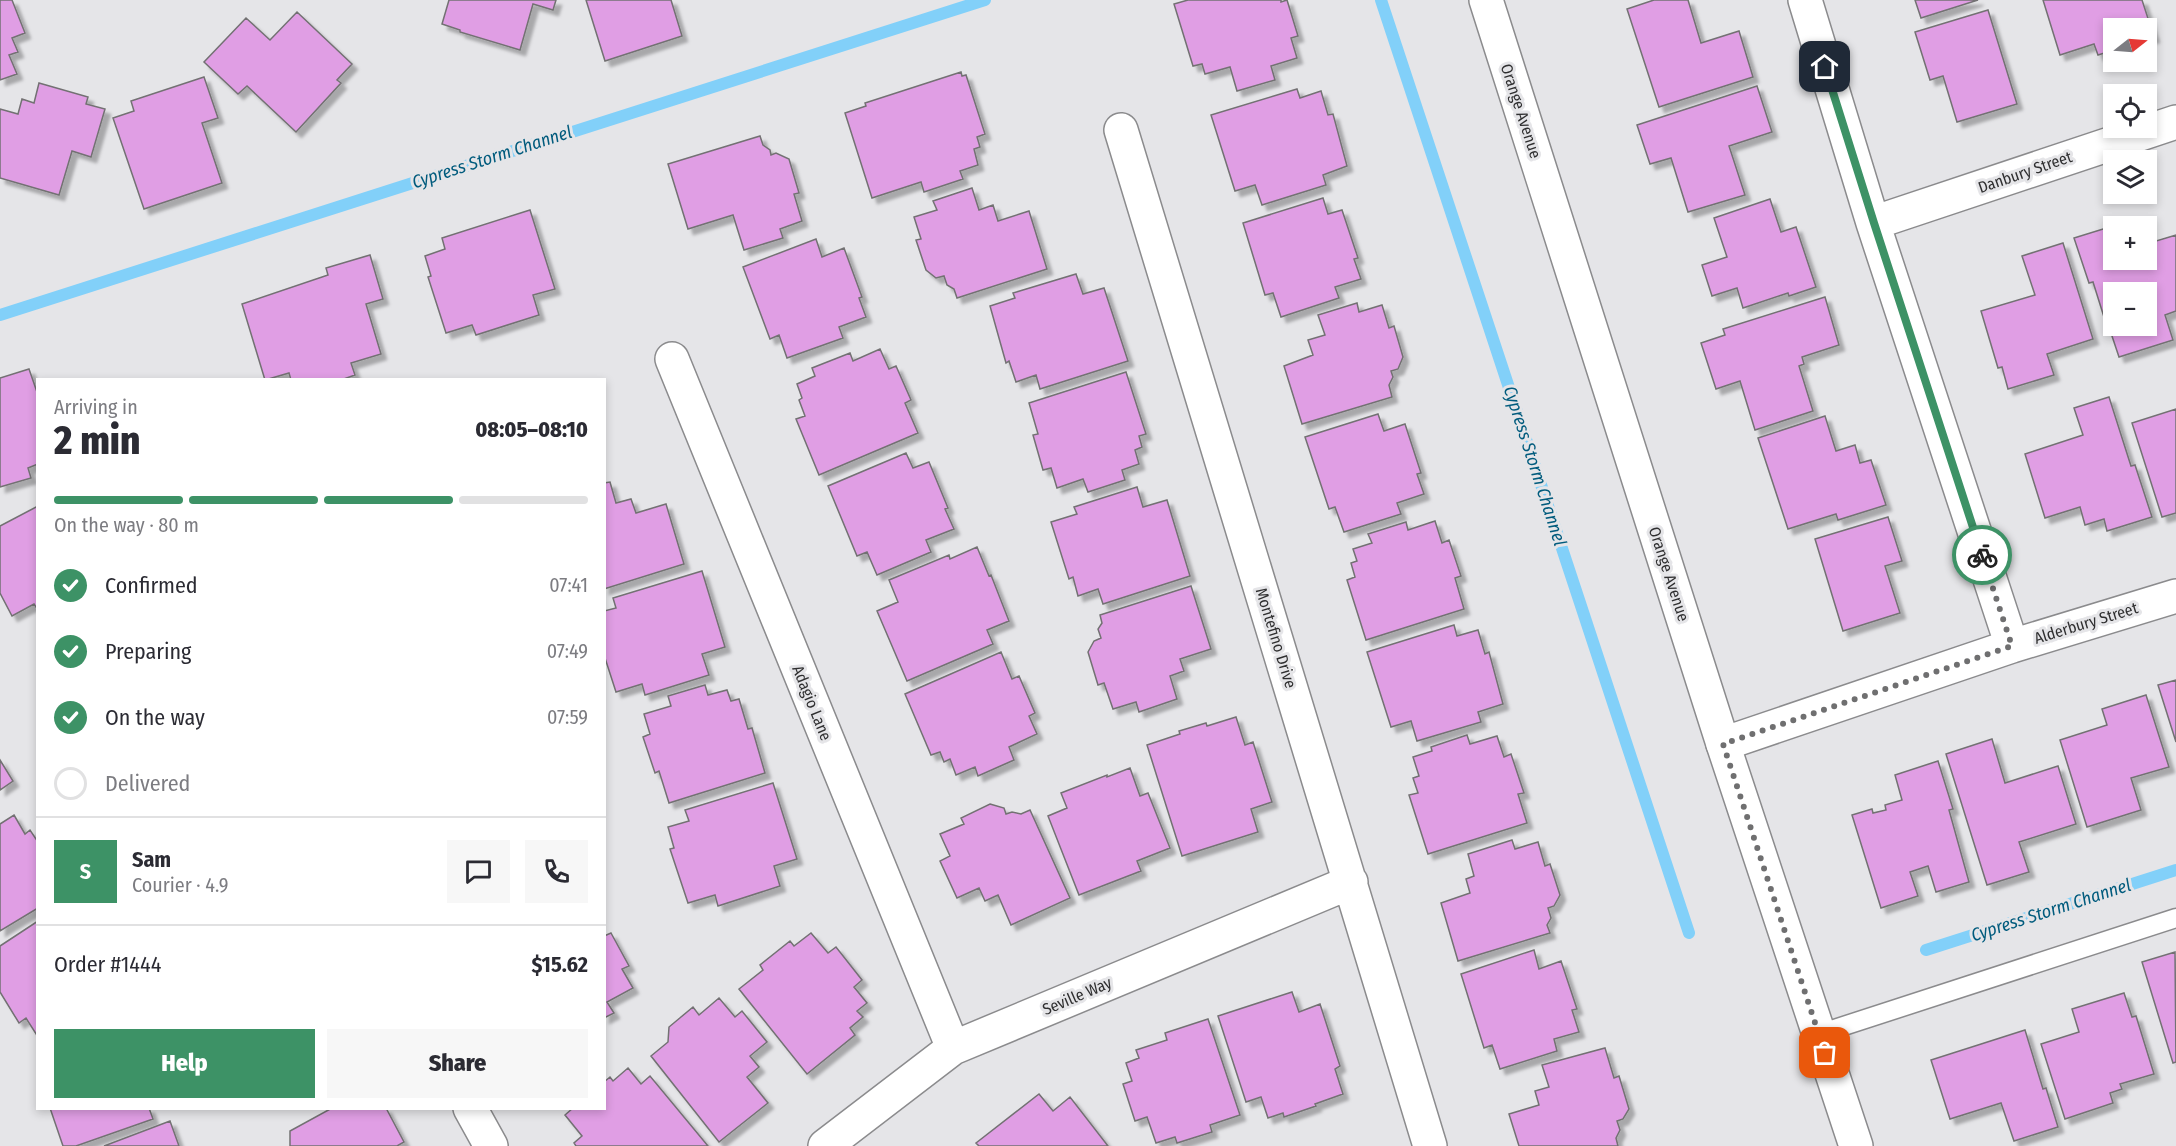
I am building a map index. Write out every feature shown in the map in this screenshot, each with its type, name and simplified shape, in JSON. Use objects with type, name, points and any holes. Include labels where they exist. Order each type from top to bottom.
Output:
[{"type":"street","name":"Orange Avenue","points":[[1486,0],[1723,744],[1856,1146]]},
{"type":"street","points":[[1804,0],[2012,646]]},
{"type":"street","name":"Danbury Street","points":[[1874,223],[2176,122]]},
{"type":"street","name":"Montefino Drive","points":[[1121,130],[1430,1146]]},
{"type":"street","name":"Adagio Lane","points":[[672,359],[953,1048]]},
{"type":"street","name":"Alderbury Street","points":[[1723,744],[2012,646],[2176,596]]},
{"type":"street","name":"Seville Way","points":[[825,1146],[953,1048],[1351,882]]},
{"type":"street","points":[[472,1110],[491,1146]]},
{"type":"lane","points":[[1819,1034],[2176,918]]},
{"type":"building","points":[[0,0],[12,0],[25,33],[12,38],[18,52],[9,55],[17,74],[0,80]]},
{"type":"building","points":[[449,0],[556,0],[553,10],[533,4],[520,50],[460,32],[460,30],[442,24]]},
{"type":"building","points":[[586,0],[671,0],[682,36],[605,61]]},
{"type":"building","points":[[1188,0],[1281,0],[1281,2],[1287,0],[1298,36],[1291,38],[1297,58],[1271,66],[1275,80],[1237,91],[1230,67],[1205,74],[1202,64],[1193,66],[1174,4]]},
{"type":"building","points":[[1654,0],[1688,0],[1701,43],[1739,31],[1753,77],[1659,107],[1627,9]]},
{"type":"building","points":[[1915,0],[1978,0],[1921,18]]},
{"type":"building","points":[[2043,0],[2142,0],[2148,18],[2103,18],[2103,53],[2098,55],[2094,44],[2060,55]]},
{"type":"building","points":[[1988,10],[2017,104],[1957,122],[1943,76],[1930,80],[1915,32]]},
{"type":"building","points":[[297,12],[352,64],[337,80],[341,83],[296,132],[247,86],[238,94],[204,62],[246,18],[270,40]]},
{"type":"building","points":[[961,72],[962,76],[966,75],[985,134],[977,137],[980,147],[974,149],[978,165],[960,171],[963,179],[924,192],[921,182],[872,198],[845,113],[866,106],[865,103]]},
{"type":"building","points":[[204,77],[218,118],[202,123],[222,183],[144,209],[113,118],[134,111],[131,101]]},
{"type":"building","points":[[39,83],[88,97],[86,104],[105,109],[91,157],[72,151],[59,195],[0,178],[0,109],[18,114],[22,99],[34,103]]},
{"type":"building","points":[[1757,86],[1772,132],[1729,146],[1745,195],[1688,212],[1671,158],[1650,164],[1637,125]]},
{"type":"building","points":[[1297,89],[1300,98],[1321,91],[1328,115],[1333,114],[1347,166],[1323,175],[1326,185],[1262,205],[1255,185],[1235,191],[1211,115]]},
{"type":"building","points":[[760,136],[763,145],[770,150],[771,155],[776,153],[789,159],[799,193],[794,194],[802,221],[780,229],[783,238],[744,250],[733,215],[688,229],[668,164]]},
{"type":"building","points":[[972,188],[979,210],[993,205],[998,221],[1029,211],[1047,269],[957,298],[954,289],[947,285],[944,276],[936,278],[926,270],[916,240],[921,239],[914,217],[937,210],[933,201]]},
{"type":"building","points":[[1323,198],[1328,214],[1342,210],[1358,258],[1354,259],[1361,279],[1335,287],[1339,298],[1281,317],[1273,293],[1265,295],[1243,223]]},
{"type":"building","points":[[1770,199],[1781,232],[1796,227],[1816,287],[1789,296],[1788,293],[1743,308],[1737,288],[1712,296],[1702,265],[1727,257],[1714,218]]},
{"type":"building","points":[[530,210],[555,289],[533,295],[539,315],[476,335],[472,325],[446,333],[428,277],[431,276],[425,256],[445,249],[442,238]]},
{"type":"building","points":[[2103,229],[2103,270],[2157,270],[2157,241],[2176,235],[2176,311],[2165,315],[2173,340],[2119,357],[2112,336],[2157,336],[2157,282],[2103,282],[2103,314],[2093,282],[2089,283],[2074,238]]},
{"type":"building","points":[[816,239],[822,257],[844,248],[862,297],[859,298],[866,317],[839,327],[843,338],[787,358],[779,335],[770,339],[743,267]]},
{"type":"building","points":[[2063,243],[2093,339],[2047,354],[2054,375],[2008,389],[2002,367],[1998,368],[1981,311],[2035,295],[2022,256]]},
{"type":"building","points":[[370,255],[383,299],[366,304],[381,354],[351,363],[355,375],[347,378],[290,378],[289,373],[264,378],[242,304],[328,275],[326,268]]},
{"type":"building","points":[[1076,274],[1083,294],[1104,288],[1128,361],[1040,389],[1036,375],[1016,382],[1009,361],[1006,363],[990,306],[1015,298],[1013,293]]},
{"type":"building","points":[[1825,297],[1839,345],[1802,357],[1804,364],[1799,366],[1813,411],[1755,430],[1740,381],[1716,389],[1701,343],[1725,335],[1723,329]]},
{"type":"building","points":[[1357,303],[1359,312],[1382,305],[1389,328],[1394,326],[1403,357],[1398,369],[1391,371],[1393,377],[1389,385],[1392,397],[1302,424],[1284,366],[1313,355],[1308,340],[1325,335],[1318,315]]},
{"type":"building","points":[[880,349],[889,369],[896,366],[911,400],[905,403],[918,433],[819,475],[796,419],[805,416],[799,400],[802,398],[797,384],[815,376],[812,368],[850,353],[853,361]]},
{"type":"building","points":[[29,369],[36,389],[36,465],[28,468],[31,478],[0,487],[0,378]]},
{"type":"building","points":[[1126,372],[1146,434],[1139,436],[1142,447],[1135,450],[1139,464],[1122,470],[1125,480],[1088,492],[1083,479],[1057,488],[1051,468],[1043,470],[1033,435],[1038,434],[1029,403]]},
{"type":"building","points":[[2109,397],[2131,466],[2135,465],[2152,517],[2107,531],[2104,519],[2085,525],[2080,507],[2045,518],[2025,454],[2083,435],[2074,408]]},
{"type":"building","points":[[2176,409],[2176,513],[2162,517],[2132,423]]},
{"type":"building","points":[[1378,414],[1384,431],[1405,424],[1421,473],[1417,474],[1424,494],[1397,503],[1401,514],[1344,532],[1335,507],[1329,509],[1305,437]]},
{"type":"building","points":[[1825,416],[1836,451],[1855,445],[1860,463],[1871,460],[1886,505],[1838,520],[1836,514],[1788,529],[1758,438]]},
{"type":"building","points":[[906,453],[913,468],[929,462],[954,529],[926,540],[931,552],[877,575],[867,552],[857,556],[828,486]]},
{"type":"building","points":[[610,482],[616,503],[631,499],[636,513],[666,504],[684,564],[606,588],[606,483]]},
{"type":"building","points":[[1137,487],[1143,507],[1167,500],[1190,576],[1103,604],[1098,589],[1078,596],[1073,577],[1069,579],[1051,522],[1077,514],[1074,507]]},
{"type":"building","points":[[36,507],[36,607],[34,604],[12,616],[0,593],[0,526]]},
{"type":"building","points":[[1888,517],[1902,561],[1885,566],[1900,613],[1843,631],[1815,539]]},
{"type":"building","points":[[1435,521],[1442,543],[1449,540],[1461,576],[1455,578],[1464,609],[1366,640],[1347,580],[1355,577],[1351,563],[1357,561],[1353,549],[1372,543],[1368,534],[1406,522],[1408,530]]},
{"type":"building","points":[[977,547],[1009,621],[987,630],[993,644],[907,681],[877,611],[898,602],[889,580],[949,555],[950,559]]},
{"type":"building","points":[[702,571],[725,647],[702,654],[709,675],[645,695],[642,684],[616,692],[606,661],[606,610],[616,608],[613,598]]},
{"type":"building","points":[[1191,586],[1211,649],[1180,659],[1184,671],[1170,676],[1177,699],[1139,712],[1136,702],[1113,709],[1104,683],[1098,685],[1088,652],[1094,641],[1101,638],[1098,629],[1102,623],[1100,615]]},
{"type":"building","points":[[1454,625],[1457,636],[1478,630],[1485,654],[1489,652],[1503,704],[1478,712],[1481,722],[1417,741],[1411,721],[1391,727],[1367,652]]},
{"type":"building","points":[[1001,652],[1012,679],[1019,676],[1035,713],[1029,716],[1037,734],[1009,747],[1014,760],[978,776],[975,767],[956,775],[950,759],[944,762],[940,752],[931,755],[905,694]]},
{"type":"building","points":[[2176,680],[2176,742],[2158,685]]},
{"type":"building","points":[[705,685],[708,695],[727,690],[731,701],[739,699],[748,729],[752,728],[765,773],[669,803],[659,771],[655,773],[643,737],[650,734],[644,714],[671,706],[668,696]]},
{"type":"building","points":[[2146,695],[2169,767],[2131,778],[2141,810],[2087,827],[2060,740],[2107,725],[2102,709]]},
{"type":"building","points":[[1236,717],[1245,745],[1253,742],[1272,802],[1251,809],[1258,832],[1182,856],[1147,745],[1180,734],[1179,731],[1206,723],[1207,726]]},
{"type":"building","points":[[1467,735],[1470,744],[1497,736],[1504,757],[1511,754],[1524,793],[1518,794],[1527,823],[1428,854],[1409,795],[1418,793],[1413,778],[1419,776],[1413,757],[1432,751],[1431,747]]},
{"type":"building","points":[[1992,739],[2005,783],[2058,766],[2076,824],[2019,842],[2029,872],[1987,885],[1946,754]]},
{"type":"building","points":[[0,760],[13,781],[0,790]]},
{"type":"building","points":[[1938,761],[1953,809],[1949,810],[1969,882],[1936,892],[1928,866],[1910,872],[1918,896],[1881,908],[1852,815],[1872,809],[1873,813],[1886,810],[1885,805],[1902,800],[1895,775]]},
{"type":"building","points":[[1130,768],[1140,796],[1148,793],[1170,848],[1137,861],[1141,871],[1079,895],[1048,816],[1067,808],[1061,793]]},
{"type":"building","points":[[773,783],[797,859],[774,866],[780,886],[718,906],[715,895],[688,903],[670,849],[674,848],[668,827],[689,821],[685,810]]},
{"type":"building","points":[[990,804],[1004,808],[1006,814],[1012,812],[1021,814],[1030,810],[1070,898],[1011,925],[998,895],[985,901],[979,888],[957,898],[940,861],[950,856],[940,834],[964,824],[961,818]]},
{"type":"building","points":[[14,815],[25,834],[30,830],[36,839],[36,909],[0,931],[0,824]]},
{"type":"building","points":[[1512,840],[1515,849],[1538,842],[1545,866],[1550,864],[1560,895],[1554,906],[1548,908],[1551,918],[1547,925],[1550,933],[1458,961],[1441,903],[1470,893],[1466,879],[1474,876],[1468,854]]},
{"type":"building","points":[[36,922],[36,1034],[26,1018],[19,1023],[0,992],[0,946]]},
{"type":"building","points":[[611,933],[629,966],[622,969],[633,988],[607,1002],[614,1013],[606,1017],[606,935]]},
{"type":"building","points":[[811,933],[828,953],[836,947],[862,980],[854,987],[867,1003],[857,1011],[863,1017],[850,1028],[855,1035],[807,1074],[739,989],[763,970],[760,965],[790,941],[794,946]]},
{"type":"building","points":[[1534,950],[1539,969],[1561,961],[1577,1009],[1572,1010],[1579,1032],[1554,1039],[1557,1051],[1500,1069],[1492,1045],[1484,1048],[1461,974]]},
{"type":"building","points":[[2175,952],[2176,1062],[2173,1063],[2142,962]]},
{"type":"building","points":[[1292,992],[1299,1012],[1320,1004],[1340,1066],[1335,1069],[1343,1094],[1284,1117],[1283,1113],[1268,1118],[1261,1097],[1246,1102],[1218,1016]]},
{"type":"building","points":[[2124,993],[2132,1017],[2136,1016],[2154,1074],[2120,1084],[2122,1089],[2110,1093],[2113,1103],[2065,1119],[2041,1044],[2079,1032],[2072,1009]]},
{"type":"building","points":[[719,998],[735,1017],[742,1011],[767,1042],[750,1056],[759,1067],[747,1077],[768,1103],[719,1142],[651,1056],[668,1042],[669,1027],[693,1007],[699,1015]]},
{"type":"building","points":[[1208,1019],[1240,1115],[1210,1125],[1212,1132],[1177,1143],[1175,1137],[1156,1143],[1147,1117],[1135,1121],[1123,1084],[1132,1081],[1126,1063],[1139,1058],[1136,1050],[1167,1040],[1165,1033]]},
{"type":"building","points":[[2025,1030],[2043,1089],[2046,1088],[2058,1127],[2014,1141],[2001,1103],[1950,1119],[1931,1060]]},
{"type":"building","points":[[1605,1048],[1614,1078],[1619,1076],[1629,1109],[1623,1119],[1617,1121],[1620,1130],[1616,1138],[1618,1146],[1519,1146],[1509,1114],[1539,1105],[1535,1091],[1549,1087],[1542,1065]]},
{"type":"building","points":[[628,1068],[641,1084],[650,1076],[708,1146],[576,1146],[574,1143],[582,1136],[565,1115],[571,1110],[606,1110],[606,1080],[610,1077],[613,1081]]},
{"type":"building","points":[[1039,1094],[1053,1111],[1070,1097],[1108,1146],[979,1146],[976,1143]]},
{"type":"building","points":[[51,1110],[150,1110],[153,1119],[76,1146],[63,1146]]},
{"type":"building","points":[[328,1110],[387,1110],[404,1142],[397,1146],[290,1146],[290,1131]]},
{"type":"building","points":[[170,1121],[179,1146],[104,1146]]},
{"type":"waterway","name":"Cypress Storm Channel","points":[[0,315],[985,0]]},
{"type":"waterway","name":"Cypress Storm Channel","points":[[1381,0],[1689,933]]},
{"type":"waterway","name":"Cypress Storm Channel","points":[[1926,950],[2176,870]]},
{"type":"way so far","points":[[1825,1053],[1723,744],[2012,646],[1982,555]]},
{"type":"route","points":[[1825,67],[1982,555]]}]
